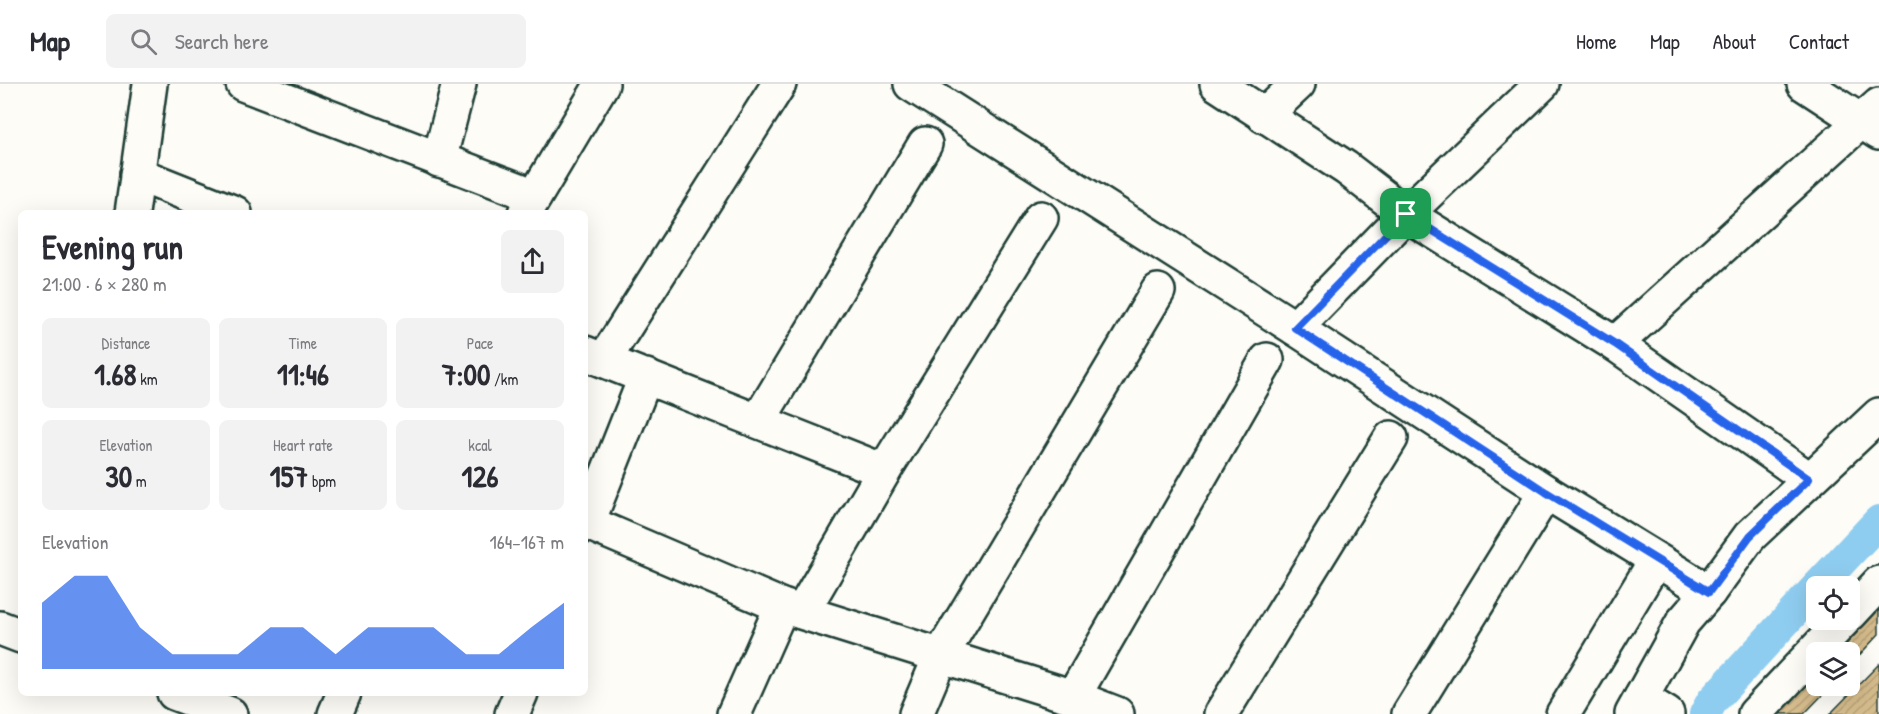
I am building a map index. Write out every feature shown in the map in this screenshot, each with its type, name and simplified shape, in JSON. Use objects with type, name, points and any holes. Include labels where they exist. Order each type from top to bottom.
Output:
[{"type":"street","points":[[132,210],[150,84]]},
{"type":"street","points":[[243,84],[289,92],[440,160],[530,205],[602,84]]},
{"type":"street","points":[[440,160],[459,84]]},
{"type":"street","points":[[779,84],[594,356],[884,471]]},
{"type":"street","points":[[911,84],[1295,328],[1546,492],[1709,592]]},
{"type":"street","points":[[1217,84],[1346,168],[1406,214],[1615,344],[1809,479]]},
{"type":"street","points":[[1264,116],[1298,84]]},
{"type":"street","points":[[1295,328],[1406,214],[1542,84]]},
{"type":"street","points":[[1615,344],[1873,119],[1804,84]]},
{"type":"street","points":[[758,421],[925,144]]},
{"type":"street","points":[[137,174],[227,210]]},
{"type":"street","points":[[734,714],[792,609],[884,471],[1041,218]]},
{"type":"street","points":[[916,714],[941,655],[1158,291]]},
{"type":"street","points":[[1073,697],[1267,360]]},
{"type":"street","points":[[646,376],[589,527],[792,609],[1073,697],[1117,714]]},
{"type":"street","points":[[1647,709],[1683,622],[1709,592],[1750,536],[1879,415]]},
{"type":"street","points":[[1221,714],[1391,438]]},
{"type":"street","points":[[1409,714],[1546,492]]},
{"type":"street","points":[[1563,714],[1656,560]]},
{"type":"street","points":[[1860,603],[1879,583]]},
{"type":"street","points":[[0,628],[18,635]]},
{"type":"street","points":[[1755,714],[1835,630]]},
{"type":"street","points":[[182,696],[230,714]]},
{"type":"street","points":[[335,714],[343,696]]},
{"type":"street","points":[[512,714],[520,696]]},
{"type":"building","points":[[1879,591],[1879,634],[1860,654],[1860,642],[1831,642],[1842,630],[1860,630],[1860,611]]},
{"type":"building","points":[[1879,664],[1879,714],[1830,714],[1848,696],[1860,696],[1860,683]]},
{"type":"building","points":[[1806,668],[1806,696],[1821,696],[1804,714],[1780,714],[1771,706]]},
{"type":"waterway","points":[[1827,576],[1879,521]]},
{"type":"waterway","points":[[1705,714],[1712,701],[1806,599]]},
{"type":"route","points":[[1406,214],[1615,344],[1809,479],[1750,536],[1709,592],[1546,492],[1295,328],[1406,214]]}]
